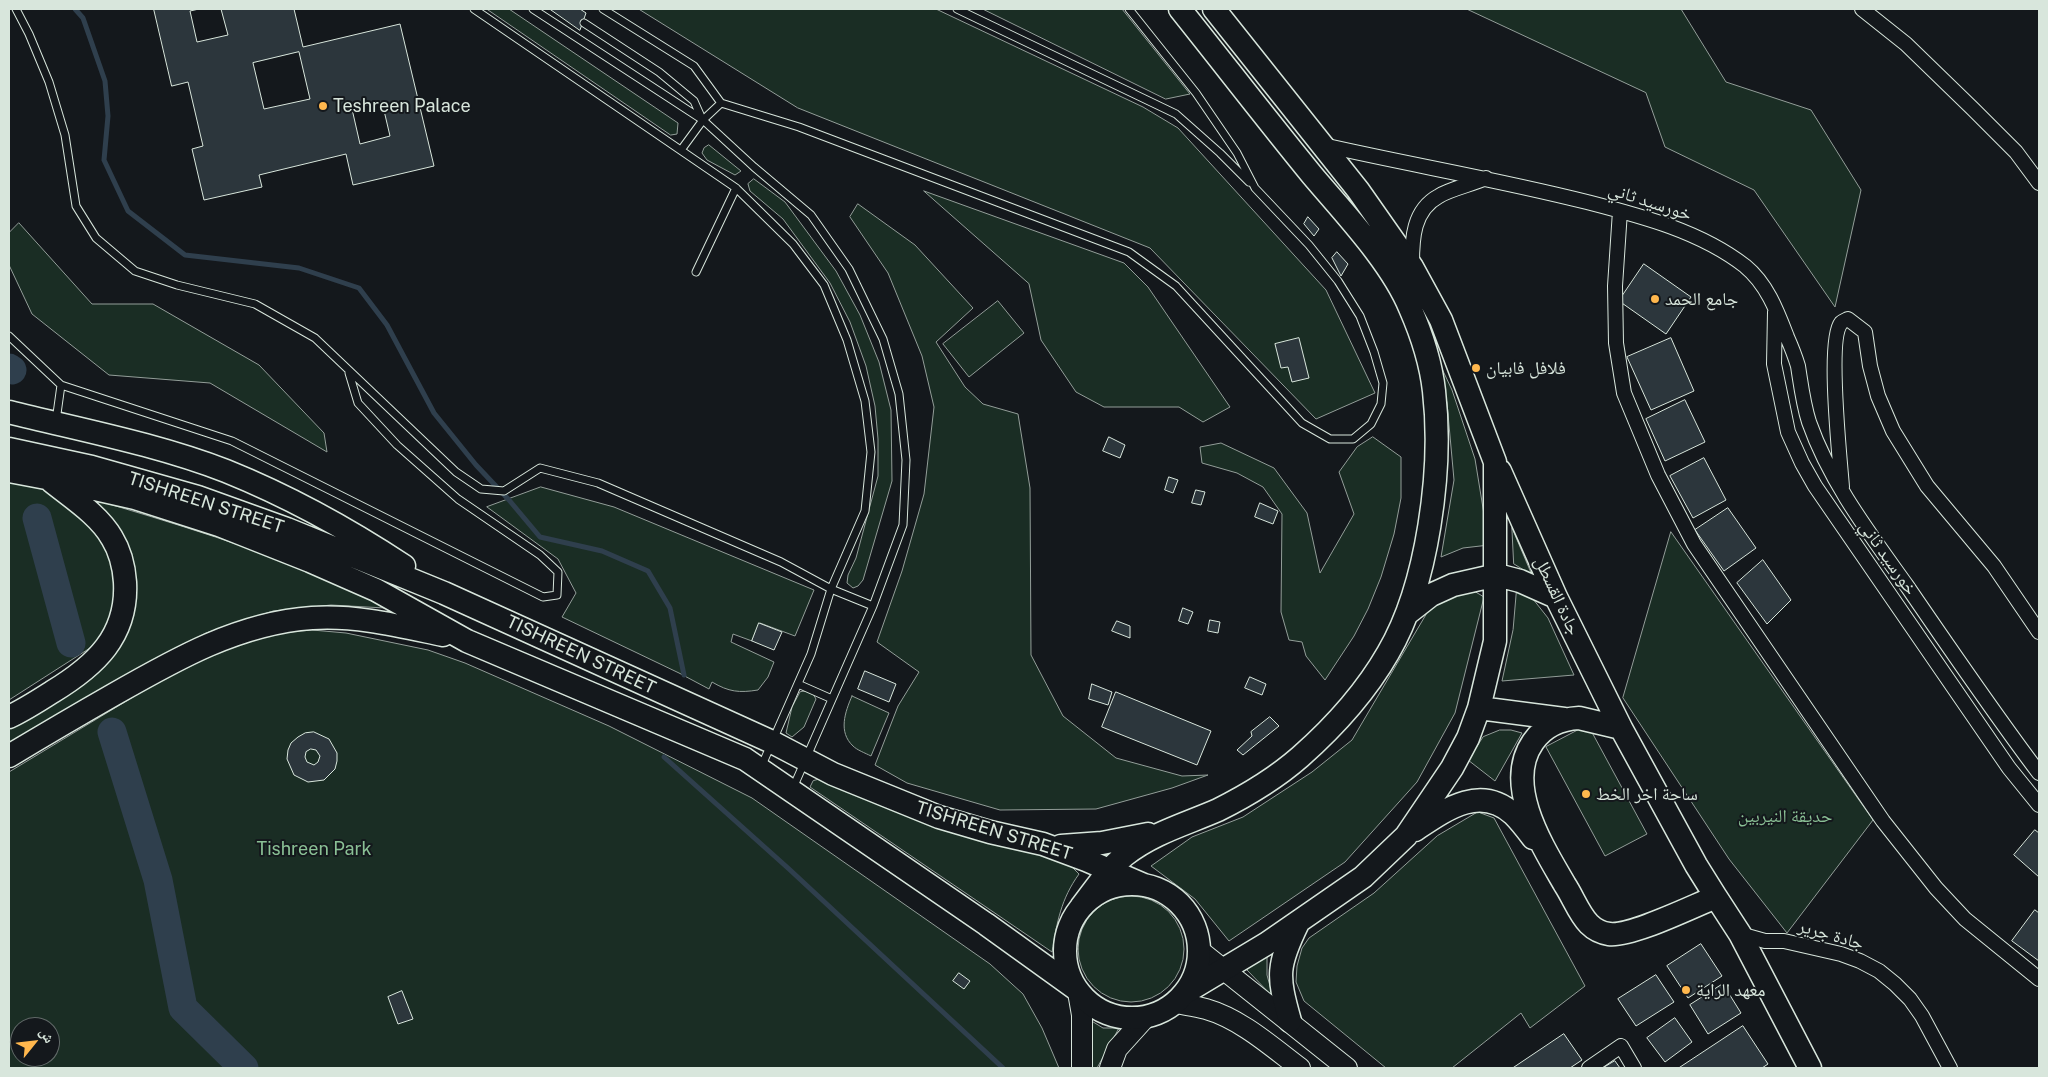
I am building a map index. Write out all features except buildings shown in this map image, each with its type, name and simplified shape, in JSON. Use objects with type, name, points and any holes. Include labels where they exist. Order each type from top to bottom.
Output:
[{"type":"main road","points":[[1043,844],[1066,846],[1102,843],[1138,837],[1173,827],[1217,810],[1259,787],[1297,760],[1332,728],[1363,692],[1389,652],[1408,613],[1429,534],[1437,432],[1434,389],[1410,307],[1388,269],[1350,218],[1312,175],[1180,9]]},
{"type":"main road","name":"جادة القسطل","points":[[1214,9],[1358,190],[1412,267],[1441,320],[1495,462],[1556,596],[1621,728],[1696,866],[1740,934],[1810,1068]]},
{"type":"main road","points":[[9,412],[172,453],[226,471],[301,506],[369,543],[444,593]]},
{"type":"main road","name":"TISHREEN STREET","points":[[9,449],[92,467],[198,496],[296,533],[444,593],[772,742],[806,758],[833,774],[939,817],[990,832],[1043,844],[1144,885]]},
{"type":"main road","points":[[1173,827],[1142,844],[1109,870],[1080,907],[1069,926],[1064,946],[1066,968],[1077,990],[1088,1003],[1106,1013],[1125,1018],[1145,1018],[1162,1012],[1181,997],[1363,878],[1406,836],[1452,768],[1468,738],[1479,708],[1496,641],[1495,462]]},
{"type":"main road","name":"TISHREEN STREET","points":[[9,471],[135,498],[228,529],[310,561],[376,590],[467,641],[745,759],[986,924],[1077,990]]},
{"type":"main road","points":[[9,717],[71,680],[108,646],[120,622],[126,600],[124,566],[112,538],[91,514],[46,478]]},
{"type":"main road","points":[[1408,613],[1431,596],[1453,585],[1497,575],[1520,581],[1556,596]]},
{"type":"main road","points":[[9,756],[177,658],[224,638],[272,623],[313,618],[360,618],[467,641]]},
{"type":"main road","points":[[1479,708],[1564,719],[1578,718],[1621,728]]},
{"type":"main road","points":[[1564,719],[1550,726],[1537,736],[1528,750],[1522,766],[1522,782],[1526,801],[1538,836],[1588,924],[1603,932],[1618,934],[1665,919],[1716,897]]},
{"type":"main road","points":[[1406,836],[1452,807],[1466,802],[1489,800],[1512,813],[1547,853]]},
{"type":"main road","points":[[1080,907],[1094,896],[1109,888],[1127,884],[1144,885],[1162,891],[1177,901],[1189,915],[1196,932],[1199,950],[1198,965],[1194,979],[1181,997]]},
{"type":"main road","points":[[1290,1021],[1282,995],[1280,973],[1284,952],[1298,922]]},
{"type":"main road","points":[[1199,950],[1348,1068]]},
{"type":"main road","points":[[1077,990],[1082,1015],[1082,1068]]},
{"type":"main road","points":[[1181,997],[1235,1022],[1300,1068]]},
{"type":"main road","points":[[1110,1068],[1117,1049],[1145,1018]]},
{"type":"street","points":[[1862,9],[1906,44],[1973,109],[2016,152],[2039,183]]},
{"type":"street","name":"خورسيد ثاني","points":[[1323,145],[1415,166],[1487,178],[1620,211],[1674,228],[1726,253],[1747,268],[1765,288],[1775,306],[1797,363],[1808,419],[1820,452],[1843,493],[1959,662],[2039,773]]},
{"type":"street","points":[[1412,267],[1412,243],[1415,225],[1425,208],[1439,195],[1487,178]]},
{"type":"street","points":[[1620,211],[1615,286],[1616,333],[1624,393],[1658,476],[1694,544],[1882,821],[1936,888],[1965,919],[2039,979]]},
{"type":"street","name":"خورسيد ثاني","points":[[1775,306],[1774,364],[1788,432],[1815,486],[2009,768],[2039,804]]},
{"type":"street","points":[[1843,493],[1834,377],[1838,332],[1841,323],[1848,319],[1865,332],[1870,366],[1878,396],[1898,439],[1927,486],[1994,566],[2039,632]]},
{"type":"street","name":"جادة جرير","points":[[1740,934],[1765,941],[1784,941],[1841,954],[1879,971],[1895,984],[1914,1004],[1950,1068]]},
{"type":"street","points":[[1589,1068],[1621,1046],[1634,1068]]},
{"type":"lane","points":[[16,9],[39,58],[65,135],[76,206],[96,238],[135,271],[178,285],[255,304],[315,338],[445,462],[480,489],[504,491],[540,468],[598,483],[781,562],[831,589],[872,606]]},
{"type":"lane","points":[[474,9],[736,188],[793,244],[824,284],[846,340],[865,401],[871,452],[865,512],[831,589],[811,654],[760,769]]},
{"type":"lane","points":[[533,9],[703,120],[754,167],[811,215],[848,269],[883,339],[899,394],[906,460],[902,525],[872,606],[792,791]]},
{"type":"lane","points":[[603,9],[694,66],[721,103],[799,126],[1129,252],[1176,286],[1302,423],[1330,439],[1353,439],[1371,424],[1381,404],[1383,383],[1374,352],[1360,316],[1338,282],[1309,245],[1255,188],[1220,153],[1176,114],[956,9]]},
{"type":"lane","points":[[1129,9],[1201,100],[1237,153],[1255,188]]},
{"type":"lane","points":[[584,23],[659,72],[694,101],[703,120]]},
{"type":"lane","points":[[681,150],[703,120],[721,103]]},
{"type":"lane","points":[[696,272],[736,188]]},
{"type":"lane","points":[[9,336],[61,385],[232,441],[543,597],[557,595],[558,572],[540,556],[458,500],[397,445],[358,403],[348,370]]},
{"type":"lane","points":[[56,423],[61,385]]},
{"type":"lane","points":[[798,684],[832,699]]},
{"type":"green space","points":[[487,9],[509,9],[678,123],[677,134],[671,135]]},
{"type":"green space","points":[[639,9],[936,9],[1143,107],[1178,128],[1326,290],[1375,393],[1316,419],[1150,248],[798,108]]},
{"type":"green space","points":[[983,9],[1122,9],[1190,94],[1166,99]]},
{"type":"green space","points":[[1467,9],[1681,9],[1726,82],[1811,110],[1861,190],[1835,307],[1754,190],[1665,147],[1646,93]]},
{"type":"green space","points":[[709,145],[741,171],[735,175],[707,160],[702,153],[704,148]]},
{"type":"green space","points":[[754,179],[785,202],[836,271],[860,315],[879,362],[891,410],[892,481],[863,580],[858,586],[853,588],[847,583],[848,575],[856,558],[878,476],[878,439],[875,406],[866,366],[850,322],[830,283],[783,219],[750,191],[748,184]]},
{"type":"green space","points":[[924,191],[1124,263],[1148,287],[1230,407],[1203,422],[1179,407],[1104,407],[1076,392],[1041,340],[1029,284]]},
{"type":"green space","points":[[858,204],[915,245],[973,308],[936,342],[965,387],[983,404],[1018,414],[1030,488],[1031,655],[1063,716],[1116,758],[1182,776],[1208,775],[1172,788],[1096,809],[1000,810],[907,783],[875,765],[898,706],[919,672],[877,642],[902,571],[924,494],[934,407],[922,356],[888,273],[850,217]]},
{"type":"green space","points":[[19,223],[92,304],[153,304],[259,365],[324,433],[327,452],[210,383],[109,375],[32,314],[9,265],[9,233]]},
{"type":"green space","points":[[998,301],[1024,333],[969,377],[943,344]]},
{"type":"green space","points":[[1436,356],[1452,390],[1475,459],[1489,545],[1463,548],[1441,557],[1454,480],[1447,403]]},
{"type":"green space","points":[[1373,437],[1401,457],[1401,498],[1394,534],[1381,577],[1368,609],[1354,636],[1325,680],[1306,656],[1302,642],[1289,640],[1281,612],[1282,514],[1263,487],[1237,473],[1202,463],[1200,447],[1221,443],[1274,468],[1307,513],[1320,573],[1354,514],[1339,472],[1357,447]]},
{"type":"green space","points":[[9,481],[35,485],[79,508],[112,557],[117,592],[111,614],[102,634],[90,648],[9,700]]},
{"type":"green space","points":[[541,487],[614,507],[814,590],[795,636],[760,623],[752,641],[733,634],[731,642],[774,662],[768,677],[758,690],[734,691],[712,682],[709,689],[562,617],[576,593],[558,559],[487,507]]},
{"type":"green space","points":[[89,498],[277,558],[338,583],[385,608],[331,605],[273,611],[206,633],[129,673],[9,745],[9,722],[79,685],[135,584]]},
{"type":"green space","points":[[1512,528],[1532,575],[1514,564]]},
{"type":"green space","name":"حديقة النيربين","points":[[1671,532],[1873,820],[1787,933],[1729,859],[1623,698]]},
{"type":"green space","points":[[1469,588],[1484,597],[1455,713],[1417,782],[1345,862],[1229,941],[1195,899],[1151,866],[1192,837],[1243,817],[1312,772],[1352,740],[1431,606]]},
{"type":"green space","points":[[1517,588],[1533,599],[1548,618],[1574,675],[1502,681],[1513,630]]},
{"type":"green space","name":"Tishreen Park","points":[[312,630],[346,633],[428,650],[465,663],[609,726],[752,798],[990,964],[1023,994],[1042,1028],[1059,1068],[9,1068],[9,772],[176,671],[228,648],[269,634]]},
{"type":"green space","points":[[807,691],[813,694],[816,699],[804,727],[792,737],[786,733],[792,707],[800,692]]},
{"type":"green space","points":[[852,696],[889,713],[871,756],[855,747],[846,735],[844,728],[845,715]]},
{"type":"green space","points":[[1588,725],[1647,834],[1605,856],[1546,747]]},
{"type":"green space","points":[[1500,730],[1522,733],[1495,781],[1468,760],[1483,737]]},
{"type":"green space","points":[[820,779],[1070,865],[1079,874],[1064,902],[1052,952],[810,787],[813,781]]},
{"type":"green space","points":[[1478,812],[1494,818],[1585,986],[1530,1028],[1521,1013],[1452,1068],[1386,1068],[1304,1001],[1296,982],[1297,966],[1302,948],[1309,938],[1374,893],[1437,836]]},
{"type":"green space","points":[[1131,896],[1151,900],[1168,912],[1180,929],[1184,949],[1180,969],[1168,986],[1151,998],[1131,1002],[1111,998],[1094,986],[1082,969],[1078,949],[1082,929],[1094,912],[1111,900]]},
{"type":"green space","points":[[1267,954],[1267,975],[1273,997],[1247,970]]},
{"type":"green space","points":[[1090,1020],[1103,1028],[1119,1028],[1097,1068],[1093,1068]]},
{"type":"waterway","points":[[75,9],[83,18],[105,81],[108,116],[104,160],[128,211],[185,255],[299,268],[359,288],[387,325],[434,413],[476,465],[540,537],[602,551],[648,571],[670,608],[684,675]]},
{"type":"waterway","points":[[37,518],[71,643]]},
{"type":"waterway","points":[[112,732],[158,880],[183,1008],[244,1068]]},
{"type":"waterway","points":[[664,757],[789,869],[1003,1068]]},
{"type":"place","name":"Teshreen Palace","points":[[323,106]]},
{"type":"place","name":"جامع الحمد","points":[[1655,299]]},
{"type":"place","name":"فلافل فابيان","points":[[1476,368]]},
{"type":"place","name":"ساحة اخر الخط","points":[[1586,794]]},
{"type":"place","name":"معهد الراية","points":[[1686,990]]}]
